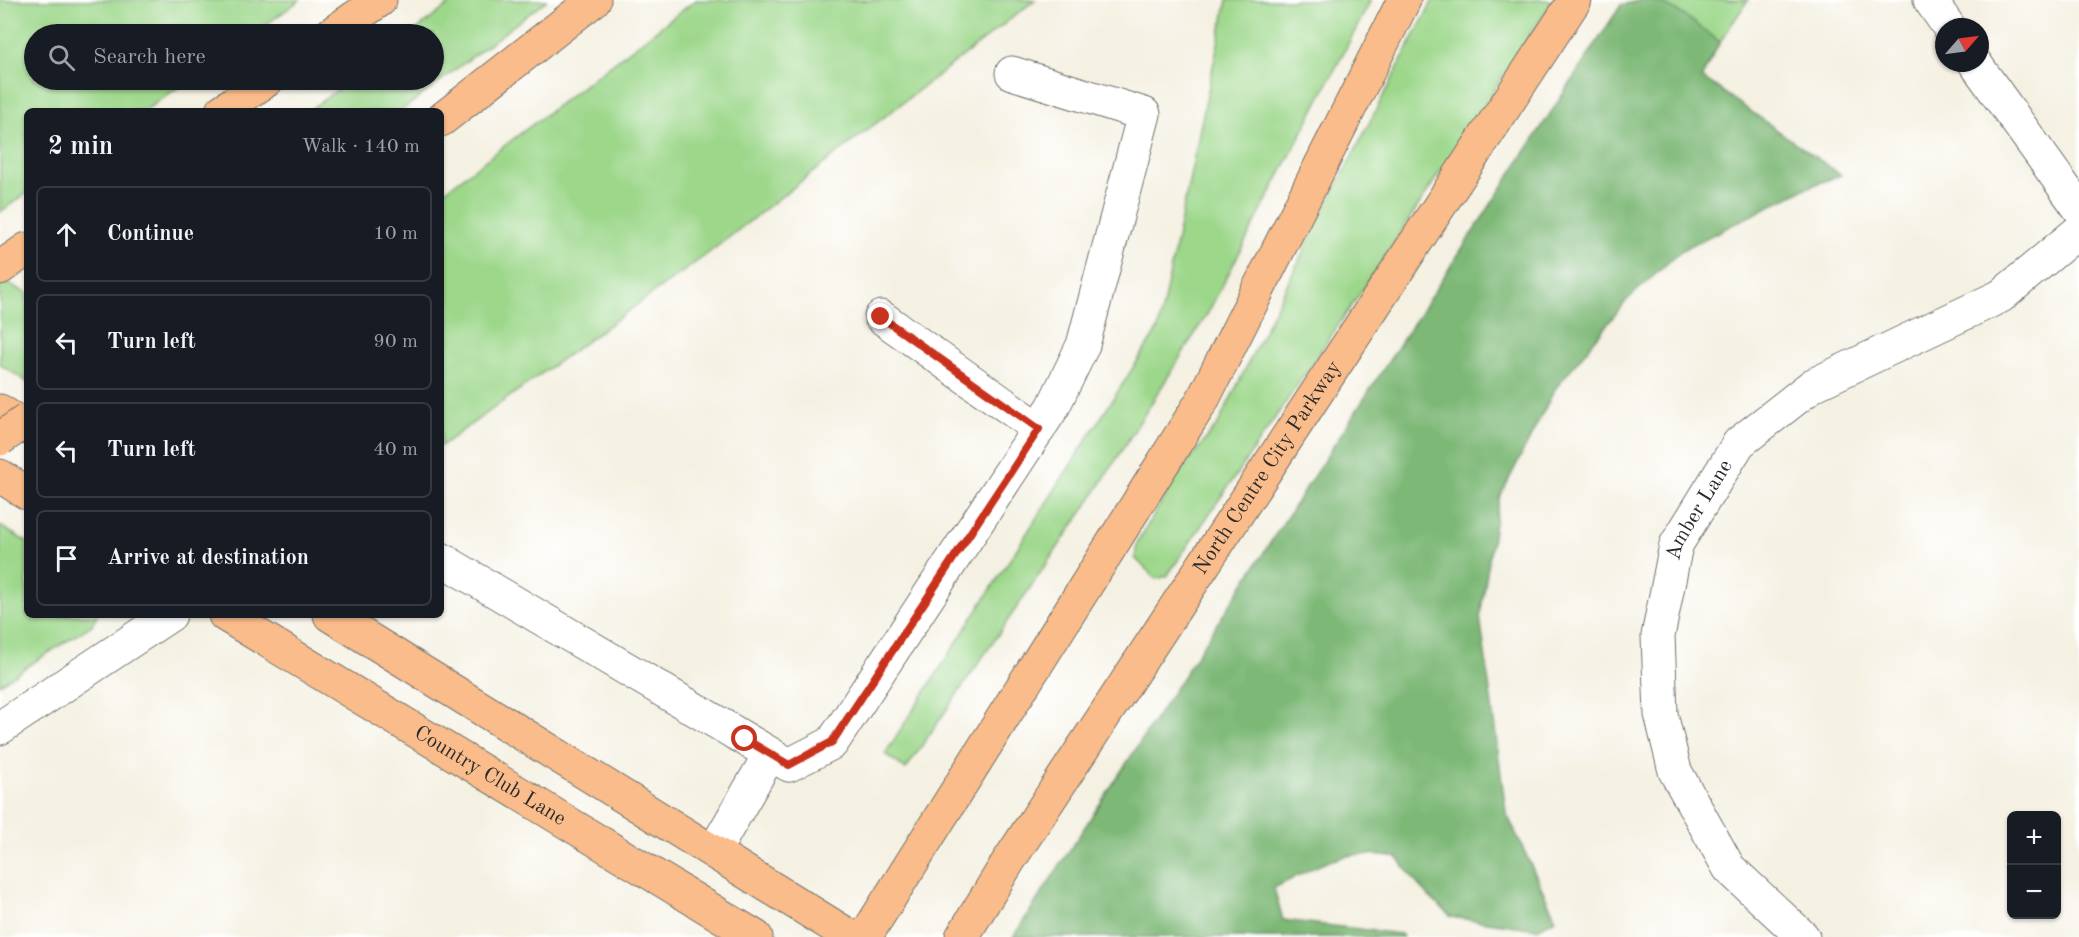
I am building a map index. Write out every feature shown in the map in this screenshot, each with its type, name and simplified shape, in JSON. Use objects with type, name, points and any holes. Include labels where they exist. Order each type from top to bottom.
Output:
[{"type":"main road","points":[[345,24],[380,0]]},
{"type":"main road","points":[[444,118],[594,0]]},
{"type":"main road","points":[[865,937],[1202,401],[1404,0]]},
{"type":"main road","name":"North Centre City Parkway","points":[[962,937],[1008,862],[1575,0]]},
{"type":"main road","points":[[226,108],[252,90]]},
{"type":"main road","points":[[0,268],[24,251]]},
{"type":"main road","points":[[0,411],[24,426]]},
{"type":"main road","points":[[0,439],[24,422]]},
{"type":"main road","points":[[0,476],[24,491]]},
{"type":"main road","name":"Country Club Lane","points":[[230,618],[756,937]]},
{"type":"main road","points":[[345,619],[851,937]]},
{"type":"street","points":[[1930,0],[1943,18]]},
{"type":"street","points":[[1981,72],[2079,208]]},
{"type":"street","points":[[444,561],[789,765],[832,742],[1053,407],[1083,345],[1144,114],[1012,73]]},
{"type":"street","name":"Amber Lane","points":[[1803,937],[1729,868],[1675,771],[1661,714],[1658,636],[1676,545],[1739,443],[1813,385],[2001,296],[2079,231]]},
{"type":"street","points":[[881,317],[1039,429]]},
{"type":"street","points":[[0,728],[165,618]]},
{"type":"street","points":[[714,851],[770,754]]},
{"type":"green space","points":[[0,0],[300,0],[267,24],[24,24],[24,90],[174,90],[148,108],[24,108],[24,195],[0,212]]},
{"type":"green space","points":[[455,0],[547,0],[444,78],[444,24],[424,24]]},
{"type":"green space","points":[[696,0],[1035,0],[706,255],[444,444],[444,192]]},
{"type":"green space","points":[[1227,0],[1371,0],[1208,313],[1095,493],[906,769],[885,754],[1158,329]]},
{"type":"green space","points":[[1433,0],[1553,0],[1378,267],[1167,576],[1156,579],[1135,558],[1137,543],[1179,473],[1218,424],[1317,224]]},
{"type":"green space","points":[[1642,0],[1653,1],[1674,9],[1720,42],[1702,77],[1841,175],[1806,188],[1682,250],[1627,300],[1555,389],[1499,499],[1480,616],[1506,812],[1556,919],[1537,929],[1451,917],[1423,891],[1397,857],[1361,854],[1346,856],[1320,865],[1274,888],[1283,920],[1401,934],[1403,937],[1013,937],[1621,5]]},
{"type":"green space","points":[[1652,0],[1748,0],[1720,42],[1683,15]]},
{"type":"green space","points":[[337,90],[429,90],[405,108],[312,108]]},
{"type":"green space","points":[[0,280],[24,292],[24,380],[0,364]]},
{"type":"green space","points":[[0,526],[24,540],[24,618],[96,618],[92,625],[0,684]]},
{"type":"route","points":[[745,739],[789,765],[832,742],[1039,429],[881,317]]}]
